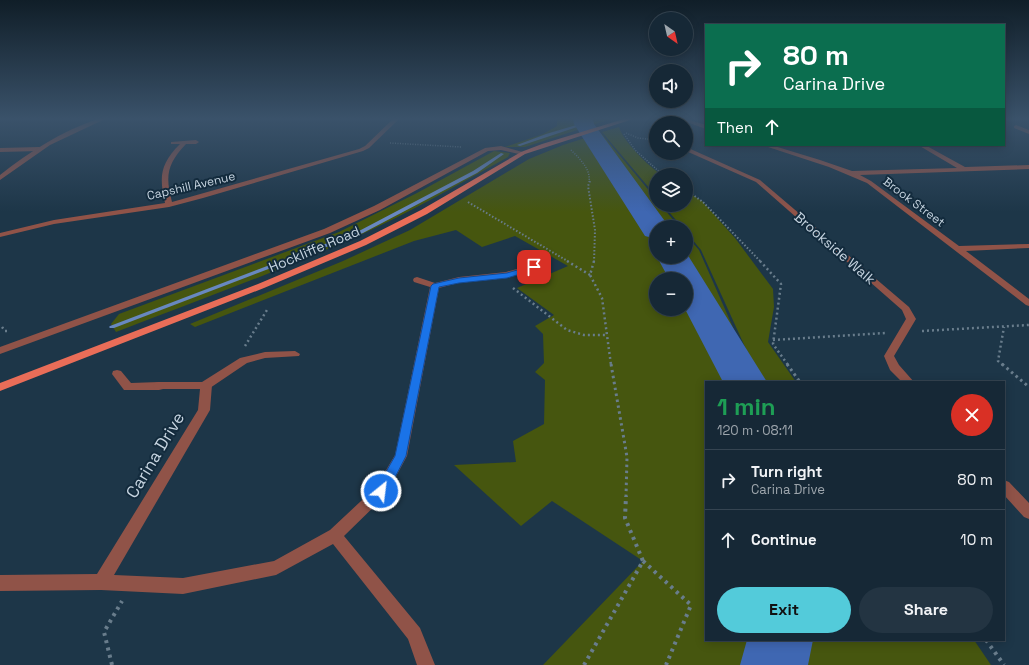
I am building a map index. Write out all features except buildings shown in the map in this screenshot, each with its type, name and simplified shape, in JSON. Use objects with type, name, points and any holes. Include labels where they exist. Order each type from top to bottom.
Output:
[{"type":"main road","name":"Hockliffe Road","points":[[0,387],[261,286],[363,243],[424,212],[523,153],[532,150]]},
{"type":"street","points":[[0,178],[38,150]]},
{"type":"street","points":[[169,205],[164,184],[166,166],[168,160],[177,150]]},
{"type":"street","name":"Capshill Avenue","points":[[0,235],[60,220],[169,205],[361,150]]},
{"type":"street","points":[[0,351],[327,231],[384,204],[486,150]]},
{"type":"street","points":[[510,150],[523,153]]},
{"type":"street","name":"Brook Street","points":[[781,150],[852,173],[869,182],[1029,303]]},
{"type":"street","points":[[930,150],[964,169]]},
{"type":"street","name":"Brookside Walk","points":[[693,152],[758,181],[906,309],[911,319],[889,356],[894,367],[907,381]]},
{"type":"street","points":[[852,173],[1029,168]]},
{"type":"street","points":[[957,249],[1029,246]]},
{"type":"street","points":[[417,280],[435,286],[459,280],[507,276],[534,267]]},
{"type":"street","points":[[0,583],[101,582],[183,586],[276,568],[335,535],[381,491],[400,456],[435,286]]},
{"type":"street","points":[[117,374],[128,388],[206,385],[244,360],[265,355],[295,354]]},
{"type":"street","name":"Carina Drive","points":[[101,582],[204,410],[206,385]]},
{"type":"street","points":[[1005,487],[1029,513]]},
{"type":"street","points":[[335,535],[414,634],[426,665]]},
{"type":"path","points":[[571,150],[590,173],[591,182],[588,186],[595,222],[594,264],[590,275]]},
{"type":"path","points":[[635,150],[655,168]]},
{"type":"path","points":[[693,195],[703,202],[781,284],[773,344],[799,381]]},
{"type":"path","points":[[466,201],[590,275],[602,298],[606,335],[627,456],[625,518],[643,561],[691,604],[666,665]]},
{"type":"path","points":[[498,276],[567,330],[584,335],[606,335]]},
{"type":"path","points":[[244,360],[245,346],[267,310]]},
{"type":"path","points":[[1004,327],[998,361],[1029,387]]},
{"type":"path","points":[[584,665],[643,561]]},
{"type":"path","points":[[112,665],[104,632],[132,583]]},
{"type":"path","points":[[987,641],[1004,665]]},
{"type":"green space","points":[[551,150],[615,150],[649,191],[649,212],[667,212],[673,220],[649,220],[649,264],[693,264],[693,243],[699,250],[757,381],[705,381],[705,641],[778,641],[771,665],[543,665],[643,561],[552,501],[521,526],[454,465],[516,462],[513,441],[544,424],[545,380],[535,372],[544,363],[543,334],[535,326],[554,315],[517,288],[568,266],[515,236],[482,247],[456,230],[414,241],[195,327],[190,324],[343,261],[410,230],[529,159]]},
{"type":"green space","points":[[617,150],[635,150],[653,168],[649,168],[649,188]]},
{"type":"green space","points":[[494,151],[510,153],[508,157],[452,188],[396,218],[358,236],[268,274],[116,332],[111,324],[119,314],[339,232],[417,193]]},
{"type":"green space","points":[[693,195],[702,201],[735,238],[773,289],[774,307],[768,342],[795,381],[761,381],[701,250],[693,240],[693,220],[676,220],[669,212],[693,212]]},
{"type":"green space","points":[[784,641],[975,641],[991,665],[778,665]]},
{"type":"waterway","points":[[602,150],[649,220]]},
{"type":"waterway","points":[[112,327],[361,232],[475,172],[502,154]]},
{"type":"waterway","points":[[677,264],[744,381]]},
{"type":"waterway","points":[[774,665],[780,641]]},
{"type":"route","points":[[381,491],[400,456],[435,286],[459,280],[507,276],[534,267]]}]
